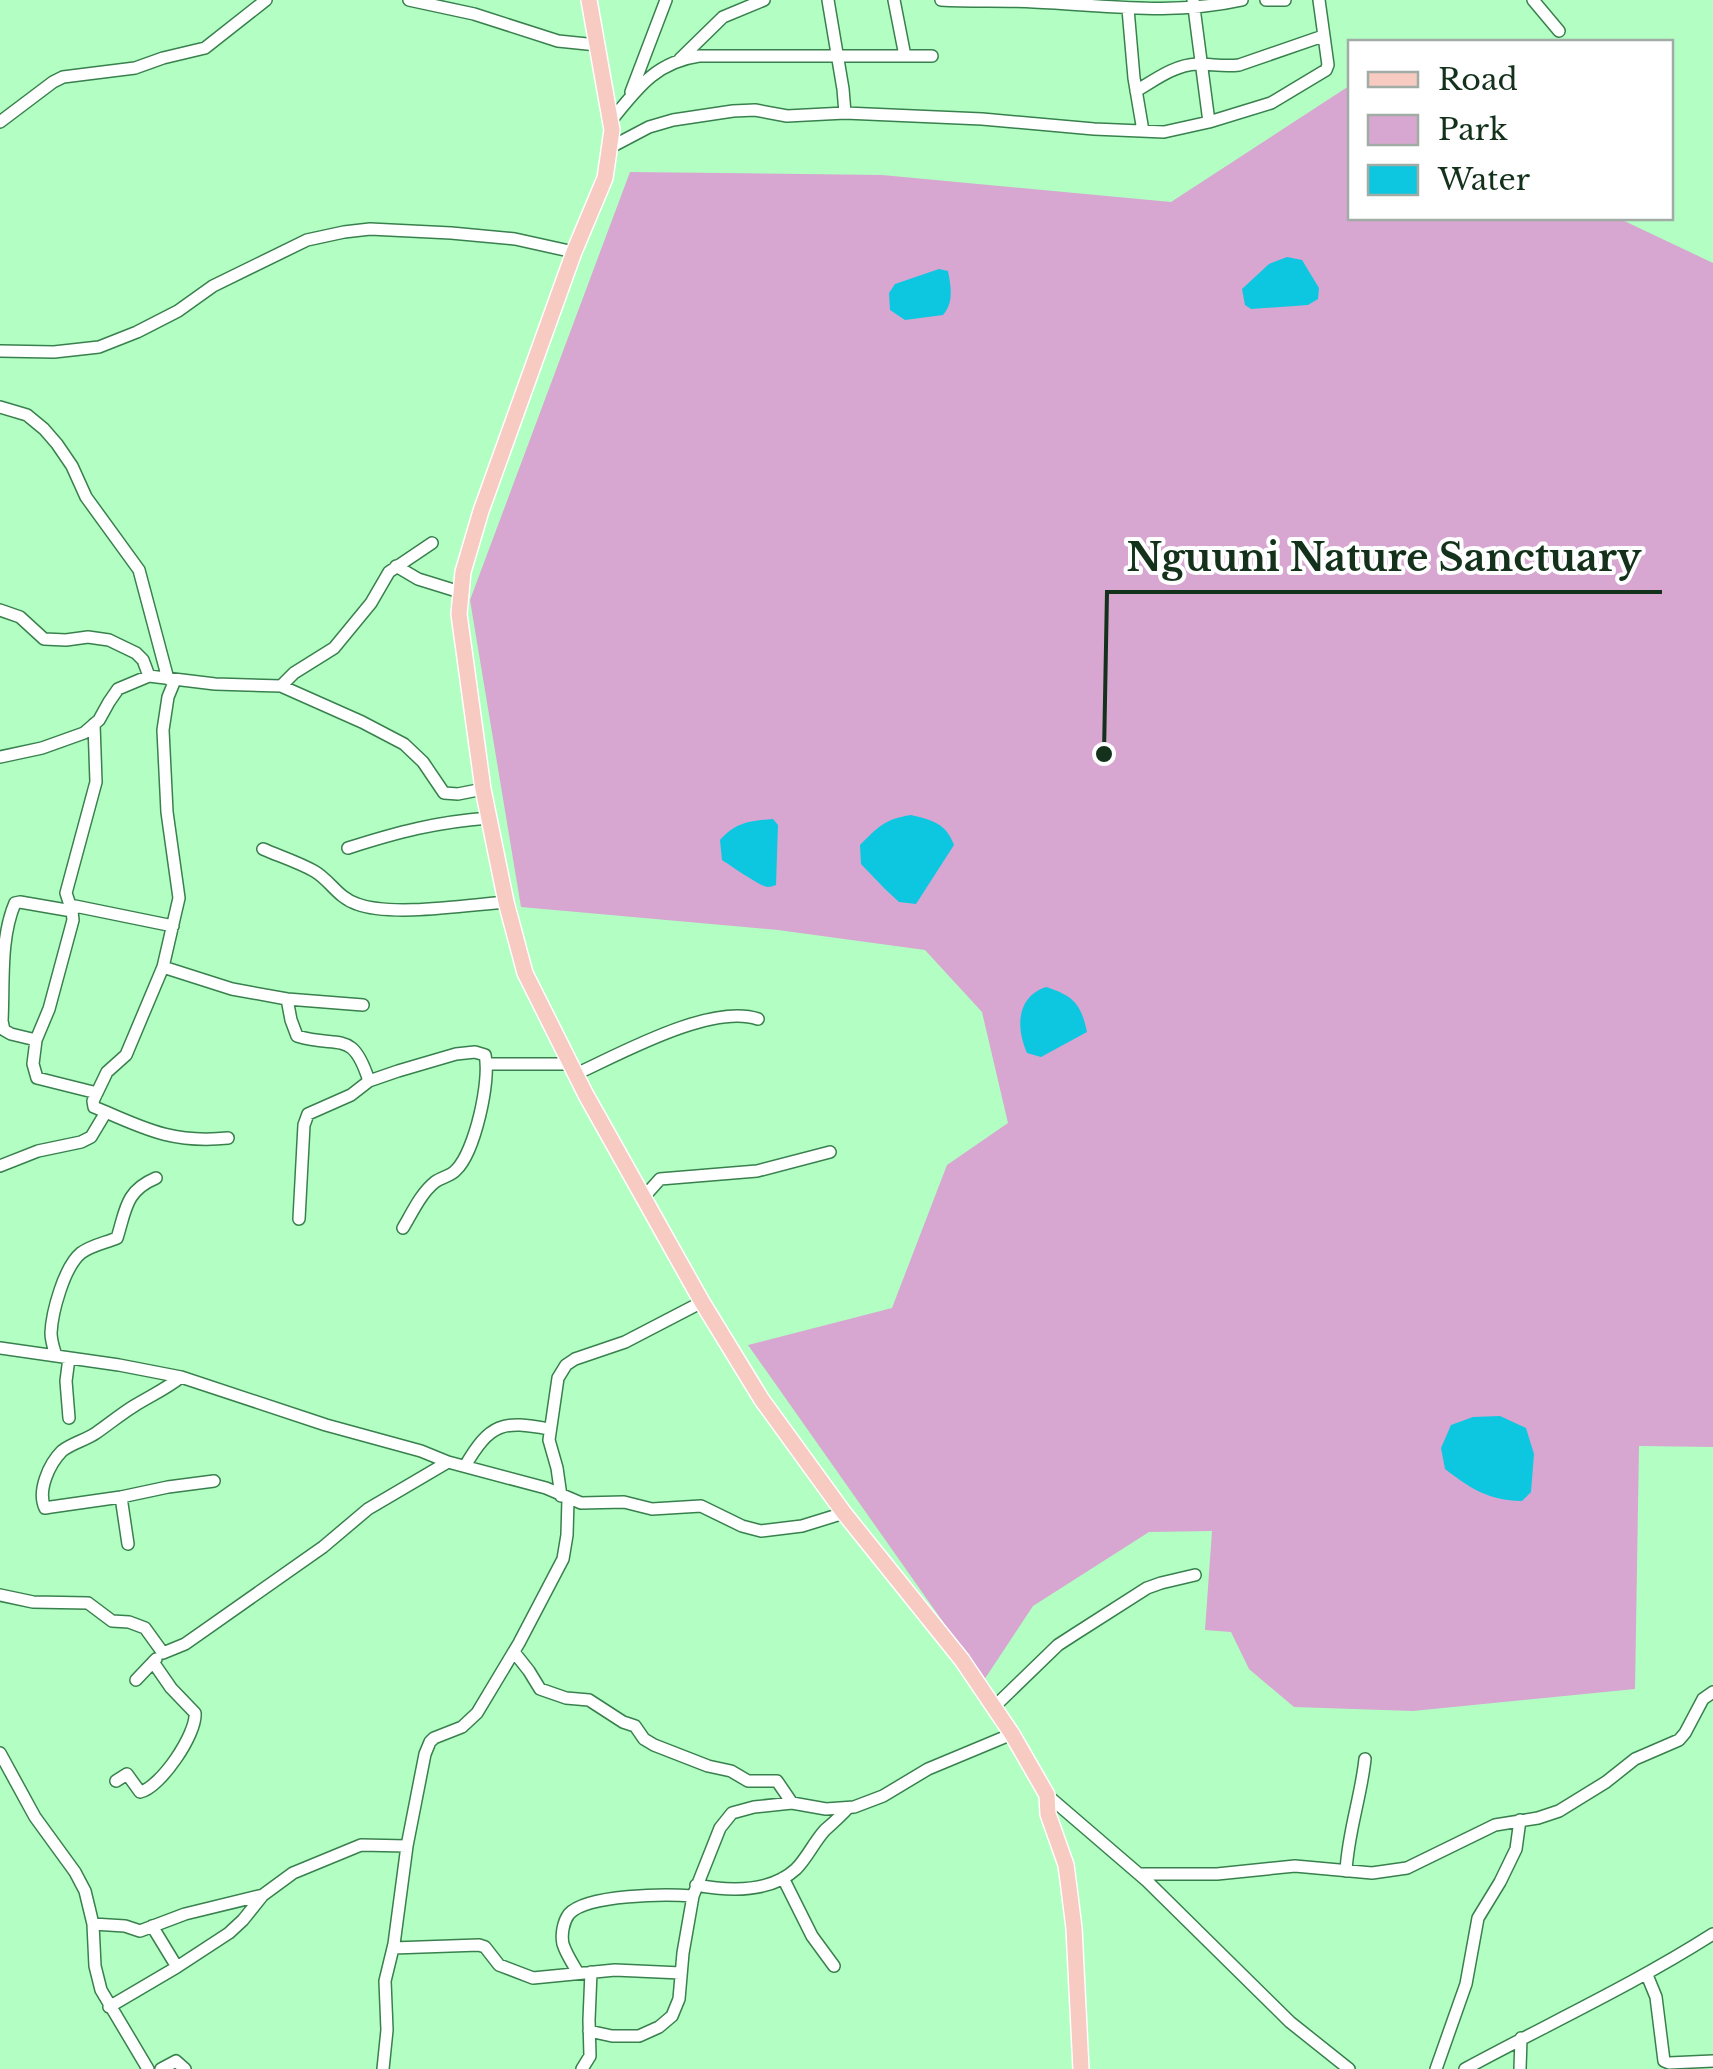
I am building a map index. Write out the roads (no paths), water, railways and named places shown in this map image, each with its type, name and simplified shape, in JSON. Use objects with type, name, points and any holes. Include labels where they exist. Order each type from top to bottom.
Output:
[{"type":"main road","points":[[589,0],[610,122],[611,147],[605,178],[574,252],[481,511],[460,592],[459,614],[483,789],[506,902],[525,973],[702,1302],[762,1400],[844,1513],[962,1660],[1012,1734],[1047,1796],[1048,1814],[1070,1888],[1081,2069]]},
{"type":"street","points":[[0,122],[64,77],[135,68],[205,48],[266,0]]},
{"type":"street","points":[[409,0],[474,14],[558,41],[597,45]]},
{"type":"street","points":[[628,100],[666,0]]},
{"type":"street","points":[[610,122],[653,74],[680,59],[722,17],[764,0]]},
{"type":"street","points":[[828,0],[844,114]]},
{"type":"street","points":[[894,0],[905,56]]},
{"type":"street","points":[[941,0],[1092,3],[1128,9],[1242,0]]},
{"type":"street","points":[[1266,0],[1285,0]]},
{"type":"street","points":[[611,147],[650,128],[713,113],[755,110],[788,116],[982,119],[1164,132],[1270,102],[1326,70],[1319,0]]},
{"type":"street","points":[[1533,0],[1558,31]]},
{"type":"street","points":[[1193,4],[1209,122]]},
{"type":"street","points":[[1128,9],[1142,132]]},
{"type":"street","points":[[1136,90],[1172,70],[1201,64],[1239,64],[1323,36]]},
{"type":"street","points":[[680,59],[932,56]]},
{"type":"street","points":[[0,351],[54,352],[99,347],[138,332],[214,286],[308,240],[344,232],[370,229],[451,233],[514,239],[574,252]]},
{"type":"street","points":[[0,407],[27,415],[57,444],[86,497],[139,570],[172,680],[162,730],[167,812],[179,898],[163,968],[126,1055],[108,1072],[94,1106],[151,1131],[182,1139],[228,1138]]},
{"type":"street","points":[[281,686],[334,648],[371,602],[383,579],[432,543]]},
{"type":"street","points":[[396,566],[418,579],[460,592]]},
{"type":"street","points":[[0,610],[20,617],[44,639],[109,640],[136,653],[149,676]]},
{"type":"street","points":[[0,758],[84,733],[100,720],[118,689],[149,676],[230,686],[281,686],[404,744],[424,762],[444,793],[483,789]]},
{"type":"street","points":[[94,724],[96,782],[66,893],[72,920],[36,1040],[33,1064],[37,1078],[97,1093]]},
{"type":"street","points":[[348,848],[446,821],[489,818]]},
{"type":"street","points":[[263,849],[312,870],[340,895],[360,906],[432,908],[506,902]]},
{"type":"street","points":[[36,1040],[4,1030],[2,1020],[4,956],[14,903],[71,908],[173,926]]},
{"type":"street","points":[[163,968],[287,999],[363,1006]]},
{"type":"street","points":[[287,999],[297,1036],[353,1048],[362,1058],[369,1081]]},
{"type":"street","points":[[486,1064],[574,1069],[709,1019],[731,1015],[758,1019]]},
{"type":"street","points":[[299,1219],[308,1114],[351,1095],[369,1081],[456,1054],[480,1052],[486,1064],[480,1116],[462,1162],[456,1171],[435,1182],[403,1228]]},
{"type":"street","points":[[0,1166],[38,1150],[92,1137],[106,1112]]},
{"type":"street","points":[[643,1198],[660,1179],[757,1171],[830,1152]]},
{"type":"street","points":[[69,1418],[62,1357],[52,1342],[57,1301],[77,1256],[117,1238],[126,1204],[139,1188],[156,1178]]},
{"type":"street","points":[[384,2069],[386,1981],[425,1754],[438,1735],[462,1727],[472,1718],[514,1652],[563,1559],[567,1535],[564,1498],[549,1429],[558,1378],[575,1359],[625,1342],[702,1302]]},
{"type":"street","points":[[0,1348],[180,1377],[293,1415],[592,1504],[624,1502],[652,1510],[701,1506],[761,1531],[820,1522],[844,1513]]},
{"type":"street","points":[[180,1377],[60,1453],[42,1490],[42,1502],[45,1508],[214,1481]]},
{"type":"street","points":[[465,1466],[476,1447],[502,1426],[549,1429]]},
{"type":"street","points":[[136,1680],[158,1658],[217,1622],[322,1547],[368,1508],[448,1462]]},
{"type":"street","points":[[121,1497],[128,1544]]},
{"type":"street","points":[[993,1708],[1058,1645],[1147,1588],[1195,1575]]},
{"type":"street","points":[[0,1596],[34,1602],[88,1603],[112,1621],[144,1628],[172,1688],[195,1713],[196,1724],[167,1770],[148,1790],[140,1792],[127,1774],[116,1781]]},
{"type":"street","points":[[514,1652],[540,1688],[566,1698],[589,1700],[635,1726],[654,1745],[732,1771],[748,1781],[777,1781],[792,1803]]},
{"type":"street","points":[[1140,1874],[1218,1874],[1295,1866],[1380,1873],[1407,1868],[1484,1829],[1559,1811],[1635,1759],[1679,1740],[1686,1734],[1703,1699],[1713,1692]]},
{"type":"street","points":[[589,2031],[639,2036],[672,2016],[678,2005],[694,1891],[720,1828],[732,1812],[792,1803],[826,1809],[870,1802],[928,1769],[1012,1734]]},
{"type":"street","points":[[0,1753],[35,1818],[76,1872],[85,1891],[100,1990],[148,2069]]},
{"type":"street","points":[[1346,1871],[1365,1759]]},
{"type":"street","points":[[1047,1796],[1140,1874],[1290,2022],[1349,2069]]},
{"type":"street","points":[[582,2069],[590,2056],[585,1972],[563,1944],[566,1920],[575,1909],[642,1895],[741,1889],[783,1878],[848,1808]]},
{"type":"street","points":[[1436,2069],[1466,1984],[1478,1918],[1516,1850],[1520,1820]]},
{"type":"street","points":[[109,2007],[230,1933],[263,1896],[294,1874],[354,1847],[407,1846]]},
{"type":"street","points":[[783,1878],[812,1936],[834,1966]]},
{"type":"street","points":[[93,1924],[138,1931],[185,1914],[263,1896]]},
{"type":"street","points":[[152,1926],[178,1968]]},
{"type":"street","points":[[1465,2069],[1647,1975],[1713,1934]]},
{"type":"street","points":[[394,1948],[470,1944],[485,1947],[499,1965],[526,1977],[615,1970],[681,1973]]},
{"type":"street","points":[[1647,1975],[1656,1997],[1665,2063],[1713,2061]]},
{"type":"street","points":[[1520,2069],[1521,2038]]},
{"type":"street","points":[[161,2069],[176,2060],[184,2069]]},
{"type":"water","points":[[1287,257],[1302,260],[1319,288],[1318,299],[1308,305],[1251,309],[1245,305],[1242,289],[1269,264]]},
{"type":"water","points":[[939,269],[948,271],[951,289],[943,315],[905,320],[890,310],[889,293],[895,284]]},
{"type":"water","points":[[911,815],[937,824],[954,845],[916,904],[899,902],[861,864],[860,845],[866,839],[888,822]]},
{"type":"water","points":[[773,819],[778,825],[776,885],[768,887],[722,860],[720,840],[744,824]]},
{"type":"water","points":[[1046,987],[1075,1002],[1087,1032],[1041,1057],[1027,1053],[1020,1024],[1029,998]]},
{"type":"water","points":[[1500,1416],[1526,1428],[1534,1454],[1531,1492],[1522,1501],[1480,1492],[1445,1469],[1441,1448],[1451,1425],[1473,1417]]},
{"type":"place","name":"Nguuni Nature Sanctuary","points":[[1104,754]]}]
